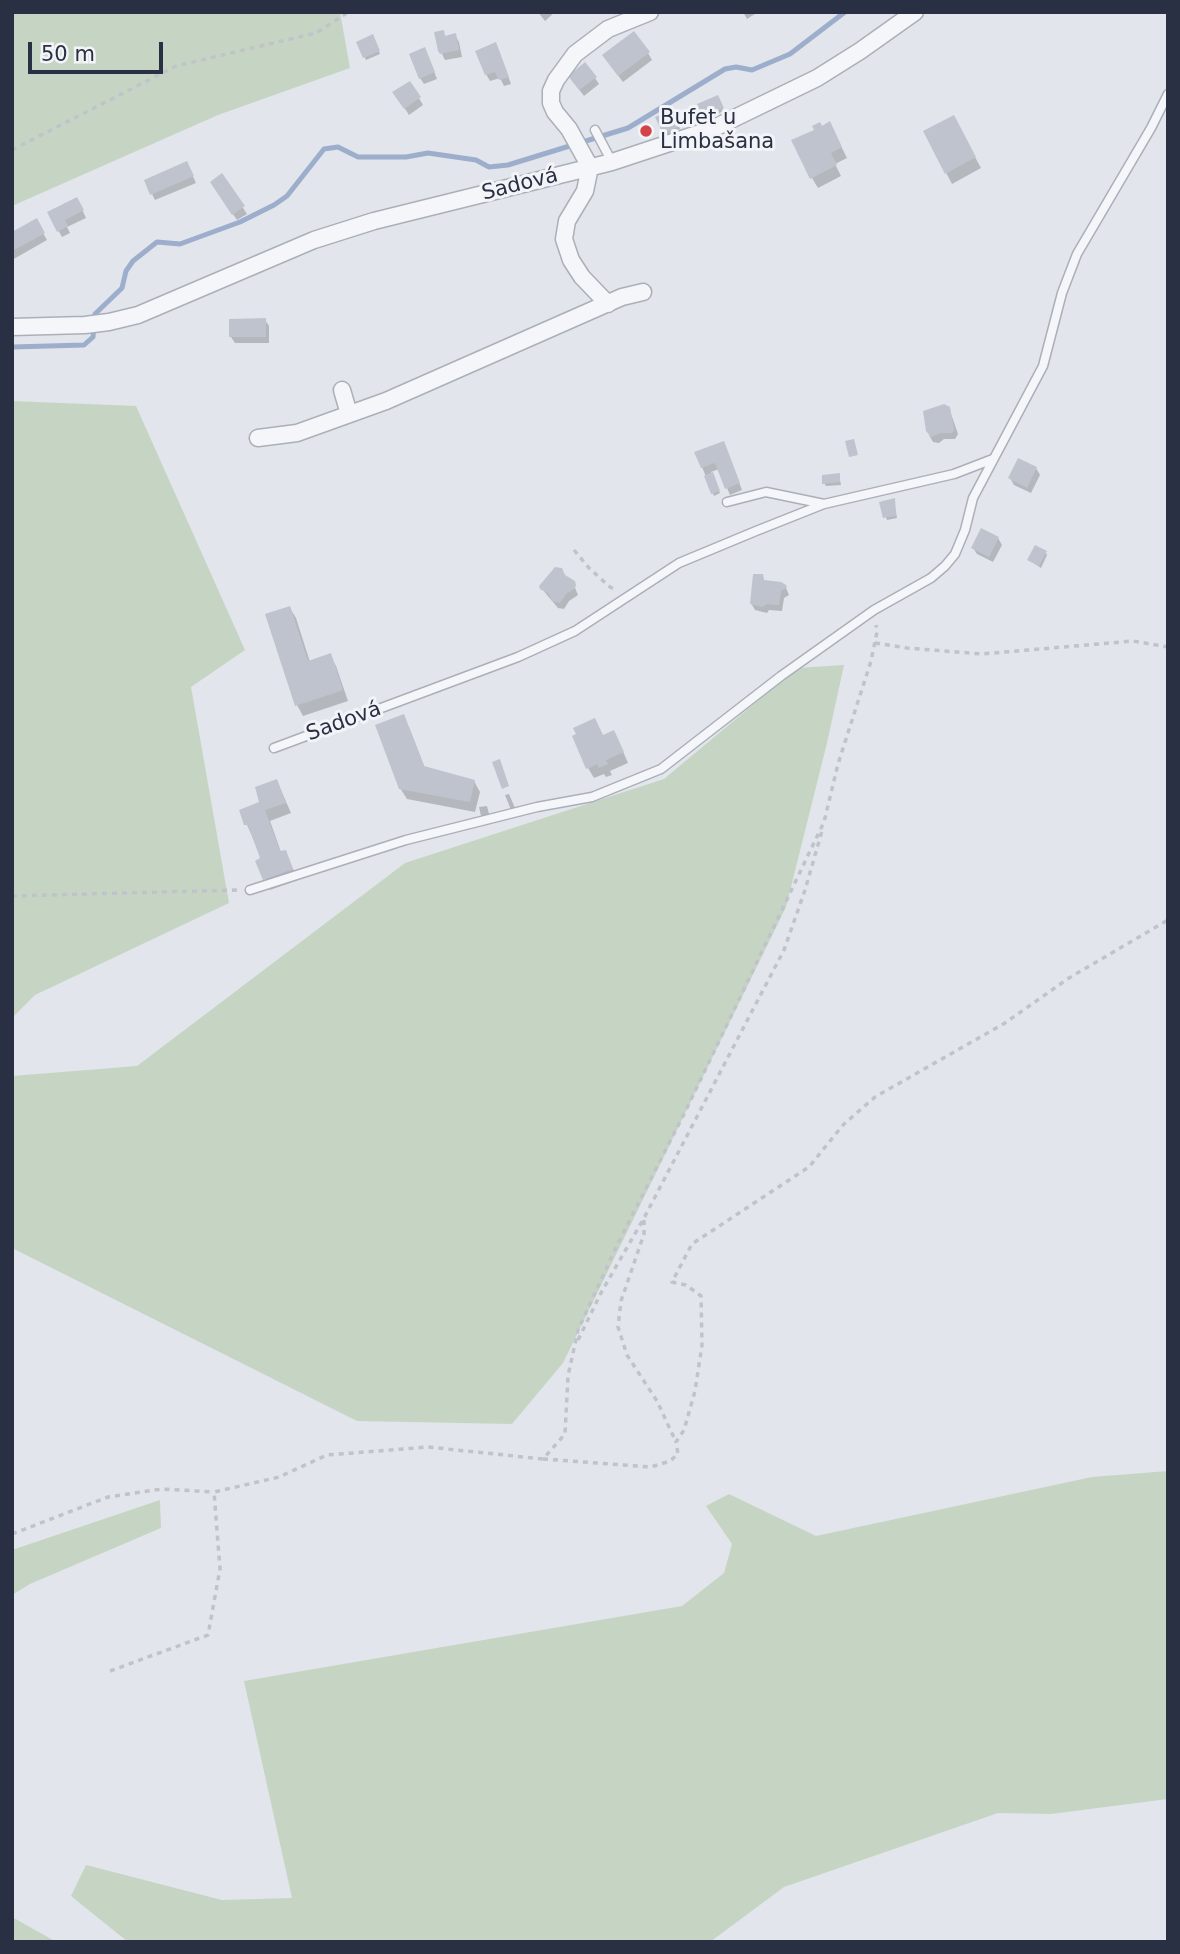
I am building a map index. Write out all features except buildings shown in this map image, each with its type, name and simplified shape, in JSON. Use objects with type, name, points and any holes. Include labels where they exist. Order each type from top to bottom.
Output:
[{"type":"street","name":"Sadová","points":[[12,327],[85,325],[138,315],[314,240],[373,222],[612,162],[712,130],[817,78],[915,12]]},
{"type":"street","points":[[608,304],[582,277],[571,260],[564,239],[567,221],[585,191],[590,167],[555,113],[551,103],[551,91],[575,54],[608,29],[642,13]]},
{"type":"street","points":[[258,438],[297,433],[386,401],[608,304],[642,292]]},
{"type":"street","points":[[342,390],[349,414]]},
{"type":"lane","points":[[250,890],[406,840],[537,807],[592,797],[661,769],[781,676],[874,611],[931,578],[955,554],[965,530],[973,498],[1043,366],[1062,293],[1077,254],[1168,94]]},
{"type":"lane","points":[[598,136],[612,162]]},
{"type":"lane","name":"Sadová","points":[[274,748],[518,657],[575,631],[679,562],[824,504],[954,474],[993,459]]},
{"type":"lane","points":[[727,502],[766,492],[824,504]]},
{"type":"path","points":[[12,150],[176,66],[316,33],[348,12]]},
{"type":"path","points":[[574,550],[610,587],[628,596]]},
{"type":"path","points":[[573,1350],[783,950],[805,890],[838,764],[872,661],[877,632],[874,611]]},
{"type":"path","points":[[875,643],[982,654],[1133,641],[1168,647]]},
{"type":"path","points":[[543,1459],[565,1434],[568,1376],[578,1330],[824,822]]},
{"type":"path","points":[[12,896],[250,890]]},
{"type":"path","points":[[676,1442],[684,1430],[695,1391],[702,1345],[701,1296],[686,1285],[672,1282],[692,1244],[809,1167],[843,1125],[875,1097],[1005,1023],[1069,978],[1168,920]]},
{"type":"path","points":[[12,1534],[108,1497],[162,1489],[214,1492],[279,1477],[327,1455],[428,1447],[651,1467],[670,1461],[678,1454],[676,1442],[657,1401],[627,1355],[618,1327],[621,1301],[644,1234],[644,1218]]},
{"type":"path","points":[[110,1671],[208,1635],[220,1569],[214,1492]]},
{"type":"green space","points":[[12,12],[340,12],[350,68],[218,115],[12,206]]},
{"type":"green space","points":[[12,401],[136,406],[245,650],[191,687],[229,903],[35,995],[12,1018]]},
{"type":"green space","points":[[844,665],[786,907],[563,1363],[512,1424],[357,1421],[12,1248],[12,1076],[137,1066],[405,863],[664,779],[797,668]]},
{"type":"green space","points":[[1168,1471],[1168,1799],[1051,1814],[998,1813],[784,1887],[710,1942],[128,1942],[71,1896],[86,1865],[222,1900],[292,1898],[244,1681],[682,1606],[724,1573],[732,1544],[706,1506],[729,1494],[816,1536],[1092,1477]]},
{"type":"green space","points":[[160,1500],[161,1528],[30,1584],[12,1595],[12,1550]]},
{"type":"green space","points":[[12,1917],[53,1940],[57,1942],[12,1942]]},
{"type":"waterway","points":[[12,347],[84,345],[93,337],[95,314],[122,288],[126,271],[133,261],[157,242],[180,244],[240,222],[274,205],[287,196],[324,149],[338,147],[358,157],[406,157],[428,153],[476,160],[489,167],[508,165],[628,128],[725,69],[736,67],[752,70],[790,54],[845,12]]},
{"type":"place","name":"Bufet u Limbašana","points":[[646,131]]}]
